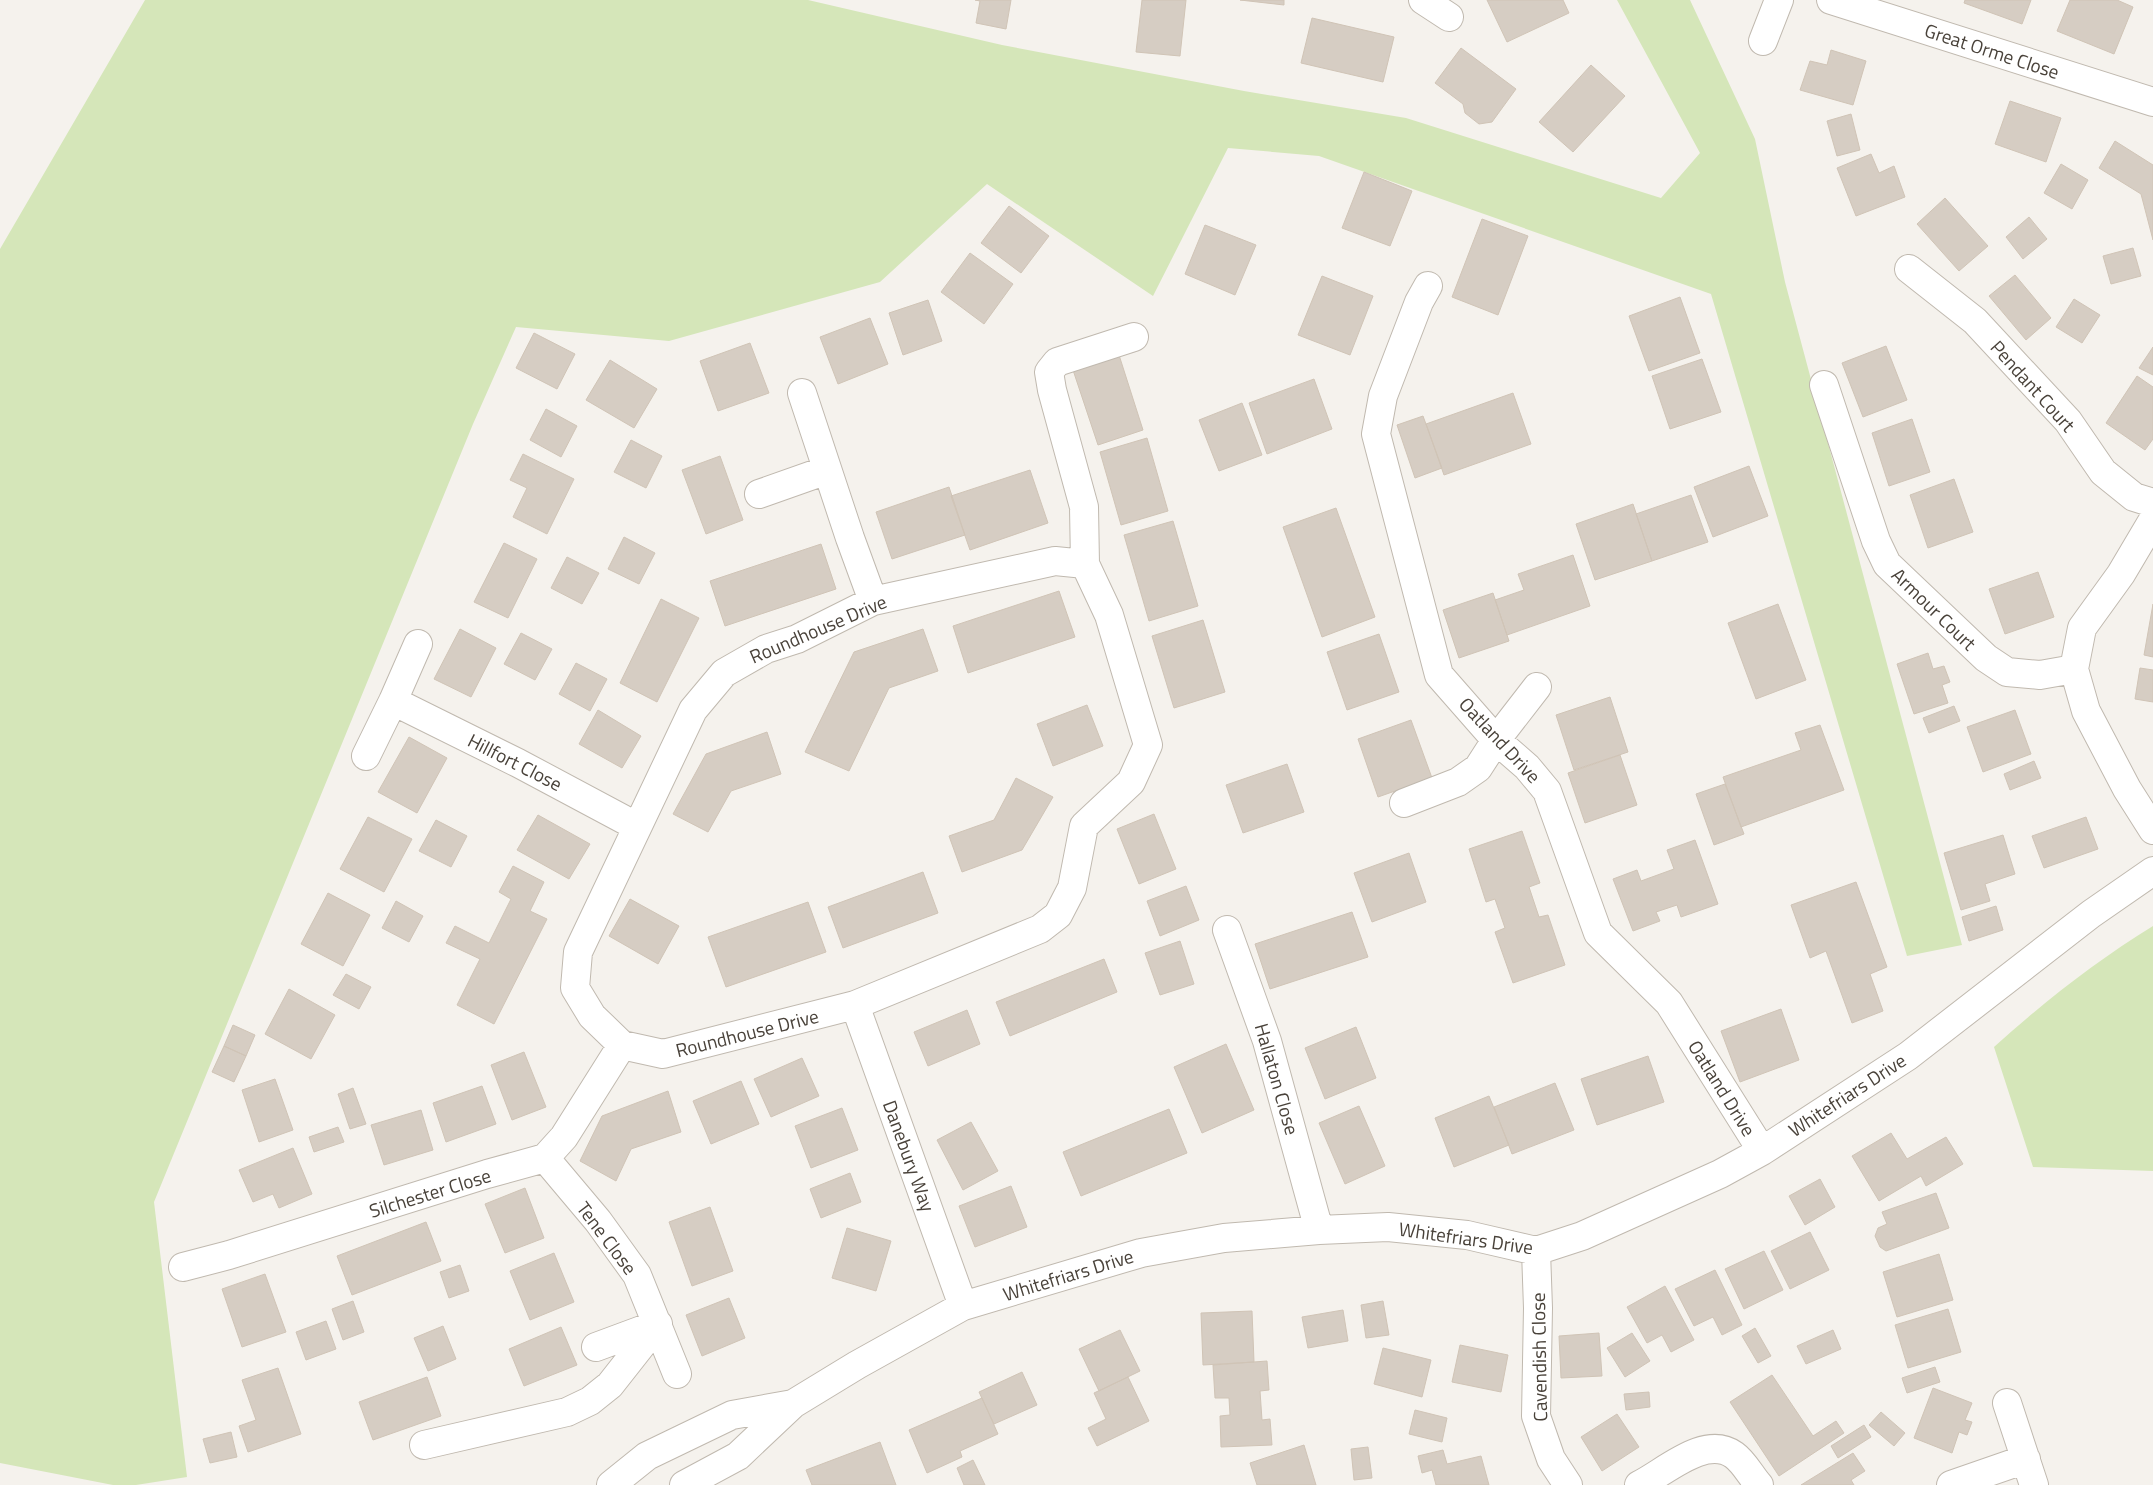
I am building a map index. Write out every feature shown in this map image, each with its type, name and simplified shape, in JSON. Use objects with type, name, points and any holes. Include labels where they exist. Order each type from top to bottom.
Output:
[{"type":"street","points":[[1423,0],[1449,17]]},
{"type":"street","points":[[1763,41],[1779,0]]},
{"type":"street","name":"Great Orme Close","points":[[1831,0],[2153,102]]},
{"type":"street","name":"Pendant Court","points":[[1909,269],[1975,321],[2068,421],[2103,472],[2134,497],[2153,503]]},
{"type":"street","name":"Oatland Drive","points":[[1428,286],[1419,302],[1383,396],[1376,434],[1440,674],[1496,740],[1527,767],[1547,791],[1598,933],[1669,1003],[1762,1151]]},
{"type":"street","points":[[1085,564],[1084,507],[1048,372],[1057,362],[1134,337]]},
{"type":"street","name":"Armour Court","points":[[1824,385],[1876,541],[1888,564],[1986,658],[2008,672],[2040,675],[2074,669]]},
{"type":"street","points":[[802,393],[873,601]]},
{"type":"street","points":[[759,494],[827,470]]},
{"type":"street","points":[[2153,520],[2121,574],[2082,628],[2074,669],[2086,711],[2128,790],[2153,830]]},
{"type":"street","name":"Roundhouse Drive","points":[[1055,561],[1085,564],[1109,615],[1148,746],[1131,782],[1084,826],[1072,888],[1058,915],[1040,930],[855,1005],[662,1054],[622,1045],[592,1016],[575,988],[578,952],[692,710],[724,672],[766,648],[797,639],[873,601],[1055,561]]},
{"type":"street","points":[[366,756],[418,644]]},
{"type":"street","points":[[1404,803],[1465,777],[1478,768],[1496,740],[1537,687]]},
{"type":"street","name":"Hillfort Close","points":[[393,701],[518,763],[636,826]]},
{"type":"street","name":"Whitefriars Drive","points":[[684,1485],[738,1456],[793,1404],[857,1365],[963,1306],[1142,1253],[1224,1238],[1319,1230],[1388,1227],[1458,1234],[1536,1251],[1582,1236],[1720,1174],[1762,1151],[1908,1056],[2091,914],[2153,871]]},
{"type":"street","name":"Hallaton Close","points":[[1227,930],[1267,1041],[1319,1230]]},
{"type":"street","name":"Danebury Way","points":[[855,1005],[963,1306]]},
{"type":"street","points":[[545,1158],[564,1137],[622,1045]]},
{"type":"street","name":"Silchester Close","points":[[183,1267],[229,1255],[487,1174],[545,1158]]},
{"type":"street","name":"Tene Close","points":[[545,1158],[598,1221],[637,1275],[677,1374]]},
{"type":"street","name":"Cavendish Close","points":[[1536,1251],[1538,1308],[1536,1416],[1551,1459],[1568,1485]]},
{"type":"street","points":[[596,1347],[658,1324]]},
{"type":"street","points":[[424,1444],[567,1412],[590,1402],[610,1385],[658,1324]]},
{"type":"street","points":[[2007,1403],[2034,1485]]},
{"type":"street","name":"Whitefriars Drive","points":[[611,1485],[647,1456],[732,1415],[793,1404]]},
{"type":"street","points":[[1639,1485],[1682,1458],[1711,1450],[1726,1450],[1736,1456],[1759,1485]]},
{"type":"street","points":[[1951,1485],[2026,1458]]},
{"type":"green space","points":[[145,0],[808,0],[1002,45],[1244,91],[1406,118],[1661,198],[1700,153],[1617,0],[1690,0],[1755,139],[1785,282],[1962,945],[1907,956],[1711,294],[1319,156],[1228,148],[1153,296],[987,184],[880,282],[669,341],[516,327],[473,424],[154,1202],[187,1477],[136,1485],[113,1485],[0,1463],[0,249]]},
{"type":"green space","points":[[2153,926],[2153,1171],[2033,1167],[1994,1047],[2071,983],[2111,953]]},
{"type":"building","points":[[975,0],[1011,0],[1006,29],[976,23],[980,1]]},
{"type":"building","points":[[1142,0],[1186,0],[1180,56],[1136,52]]},
{"type":"building","points":[[1240,0],[1284,0],[1284,5]]},
{"type":"building","points":[[1487,0],[1563,0],[1569,13],[1507,42]]},
{"type":"building","points":[[1965,0],[2031,0],[2022,24],[1964,3]]},
{"type":"building","points":[[2070,0],[2117,0],[2133,7],[2114,54],[2057,31]]},
{"type":"building","points":[[1312,18],[1394,37],[1383,82],[1301,63]]},
{"type":"building","points":[[1461,48],[1516,89],[1492,122],[1479,124],[1465,113],[1463,104],[1435,83]]},
{"type":"building","points":[[1831,50],[1866,61],[1853,105],[1800,90],[1810,61],[1827,65]]},
{"type":"building","points":[[1591,65],[1625,96],[1573,152],[1539,122]]},
{"type":"building","points":[[2010,101],[2061,118],[2046,162],[1995,144]]},
{"type":"building","points":[[1851,114],[1860,150],[1837,156],[1827,121]]},
{"type":"building","points":[[2115,141],[2153,165],[2153,240],[2141,194],[2099,168]]},
{"type":"building","points":[[1871,154],[1879,173],[1894,166],[1905,197],[1856,216],[1837,168]]},
{"type":"building","points":[[2061,164],[2088,180],[2072,209],[2044,193]]},
{"type":"building","points":[[1364,172],[1412,191],[1390,246],[1342,228]]},
{"type":"building","points":[[1945,198],[1988,246],[1959,271],[1917,224]]},
{"type":"building","points":[[1009,206],[1049,236],[1021,273],[981,243]]},
{"type":"building","points":[[2029,217],[2047,239],[2023,259],[2006,237]]},
{"type":"building","points":[[1482,219],[1528,236],[1498,315],[1452,297]]},
{"type":"building","points":[[1205,225],[1256,245],[1235,295],[1185,274]]},
{"type":"building","points":[[2133,248],[2141,276],[2111,284],[2103,256]]},
{"type":"building","points":[[970,253],[1013,284],[984,324],[941,292]]},
{"type":"building","points":[[2015,275],[2051,318],[2026,340],[1989,296]]},
{"type":"building","points":[[1322,276],[1373,296],[1350,355],[1298,335]]},
{"type":"building","points":[[1680,297],[1700,353],[1649,371],[1629,316]]},
{"type":"building","points":[[2074,299],[2100,315],[2082,343],[2056,327]]},
{"type":"building","points":[[928,300],[942,341],[903,355],[889,313]]},
{"type":"building","points":[[870,318],[888,364],[838,384],[820,337]]},
{"type":"building","points":[[534,333],[575,354],[557,389],[516,368]]},
{"type":"building","points":[[750,343],[769,393],[718,411],[700,361]]},
{"type":"building","points":[[1886,346],[1907,400],[1863,417],[1842,363]]},
{"type":"building","points":[[2153,347],[2153,375],[2139,368]]},
{"type":"building","points":[[1119,355],[1143,430],[1098,445],[1073,370]]},
{"type":"building","points":[[1702,359],[1721,412],[1670,429],[1652,376]]},
{"type":"building","points":[[610,360],[657,389],[634,428],[586,400]]},
{"type":"building","points":[[2137,376],[2153,387],[2153,439],[2145,450],[2106,423]]},
{"type":"building","points":[[1314,379],[1332,429],[1267,454],[1249,403]]},
{"type":"building","points":[[1513,393],[1531,444],[1444,475],[1426,424]]},
{"type":"building","points":[[1242,403],[1262,455],[1219,471],[1199,420]]},
{"type":"building","points":[[546,409],[577,426],[561,457],[530,440]]},
{"type":"building","points":[[1423,416],[1442,468],[1415,478],[1397,425]]},
{"type":"building","points":[[1912,419],[1930,472],[1889,486],[1872,433]]},
{"type":"building","points":[[1147,438],[1168,511],[1121,525],[1100,452]]},
{"type":"building","points":[[631,440],[662,456],[646,488],[614,472]]},
{"type":"building","points":[[523,454],[574,479],[547,534],[513,517],[527,488],[510,480]]},
{"type":"building","points":[[720,456],[743,520],[706,534],[682,470]]},
{"type":"building","points":[[1749,466],[1768,516],[1713,537],[1694,487]]},
{"type":"building","points":[[1030,470],[1048,523],[970,550],[951,496]]},
{"type":"building","points":[[1954,479],[1973,532],[1928,548],[1910,495]]},
{"type":"building","points":[[949,487],[965,535],[892,559],[876,512]]},
{"type":"building","points":[[1691,495],[1708,542],[1652,561],[1636,514]]},
{"type":"building","points":[[1633,504],[1652,561],[1595,580],[1576,524]]},
{"type":"building","points":[[1336,508],[1375,617],[1322,637],[1283,527]]},
{"type":"building","points":[[1173,521],[1198,606],[1149,621],[1124,535]]},
{"type":"building","points":[[624,537],[655,553],[639,584],[608,569]]},
{"type":"building","points":[[504,543],[537,559],[508,618],[474,602]]},
{"type":"building","points":[[821,544],[836,589],[725,626],[710,581]]},
{"type":"building","points":[[1573,555],[1590,606],[1507,635],[1495,600],[1524,590],[1518,574]]},
{"type":"building","points":[[567,557],[599,573],[582,604],[551,588]]},
{"type":"building","points":[[2038,572],[2054,617],[2005,634],[1989,589]]},
{"type":"building","points":[[1059,591],[1075,637],[968,673],[953,626]]},
{"type":"building","points":[[1493,593],[1509,641],[1459,658],[1443,610]]},
{"type":"building","points":[[661,599],[699,618],[657,702],[620,683]]},
{"type":"building","points":[[1778,604],[1806,680],[1756,699],[1728,623]]},
{"type":"building","points":[[2153,604],[2153,657],[2144,655]]},
{"type":"building","points":[[1203,620],[1225,692],[1174,708],[1152,636]]},
{"type":"building","points":[[460,629],[496,648],[471,697],[434,679]]},
{"type":"building","points":[[923,629],[938,671],[889,688],[849,771],[805,752],[854,652]]},
{"type":"building","points":[[521,633],[552,649],[535,680],[504,664]]},
{"type":"building","points":[[1379,634],[1399,692],[1347,710],[1327,652]]},
{"type":"building","points":[[1928,653],[1933,669],[1944,666],[1950,682],[1942,685],[1948,703],[1914,714],[1897,664]]},
{"type":"building","points":[[576,663],[607,679],[590,711],[559,694]]},
{"type":"building","points":[[2140,668],[2153,670],[2153,702],[2135,699]]},
{"type":"building","points":[[1610,697],[1628,752],[1574,770],[1556,715]]},
{"type":"building","points":[[1087,705],[1103,746],[1053,766],[1037,724]]},
{"type":"building","points":[[1954,706],[1960,721],[1929,733],[1923,718]]},
{"type":"building","points":[[598,710],[641,736],[622,768],[579,744]]},
{"type":"building","points":[[2015,710],[2031,754],[1983,772],[1967,727]]},
{"type":"building","points":[[1411,720],[1432,778],[1378,797],[1358,739]]},
{"type":"building","points":[[1820,725],[1844,790],[1741,827],[1723,777],[1801,750],[1795,733]]},
{"type":"building","points":[[767,732],[781,774],[731,791],[708,832],[673,814],[706,754]]},
{"type":"building","points":[[409,737],[447,758],[417,813],[378,792]]},
{"type":"building","points":[[1620,755],[1637,805],[1585,823],[1568,773]]},
{"type":"building","points":[[2034,761],[2041,778],[2010,790],[2004,774]]},
{"type":"building","points":[[1287,764],[1304,812],[1243,833],[1226,785]]},
{"type":"building","points":[[1016,778],[1053,797],[1022,850],[962,872],[949,836],[994,820]]},
{"type":"building","points":[[1725,784],[1744,834],[1714,845],[1696,794]]},
{"type":"building","points":[[1154,814],[1176,869],[1139,884],[1117,829]]},
{"type":"building","points":[[538,815],[590,844],[569,879],[517,850]]},
{"type":"building","points":[[368,817],[412,839],[384,892],[340,869]]},
{"type":"building","points":[[2086,817],[2098,849],[2044,868],[2032,836]]},
{"type":"building","points":[[436,820],[467,836],[451,867],[419,851]]},
{"type":"building","points":[[1522,831],[1540,883],[1529,887],[1539,917],[1548,915],[1565,965],[1513,983],[1495,932],[1505,928],[1495,899],[1486,902],[1469,849]]},
{"type":"building","points":[[2003,835],[2015,874],[1985,884],[1990,901],[1961,910],[1944,853]]},
{"type":"building","points":[[1695,840],[1718,904],[1681,917],[1677,905],[1656,912],[1660,921],[1633,931],[1613,879],[1637,870],[1641,881],[1674,869],[1667,850]]},
{"type":"building","points":[[1409,853],[1426,902],[1372,922],[1354,873]]},
{"type":"building","points":[[513,866],[544,882],[530,911],[547,919],[494,1024],[457,1005],[480,959],[446,943],[455,926],[489,943],[511,899],[499,892]]},
{"type":"building","points":[[923,872],[938,913],[843,948],[828,907]]},
{"type":"building","points":[[1856,882],[1887,967],[1870,974],[1883,1011],[1852,1023],[1826,951],[1810,958],[1791,905]]},
{"type":"building","points":[[1186,886],[1199,920],[1160,936],[1147,901]]},
{"type":"building","points":[[328,893],[370,915],[343,966],[301,944]]},
{"type":"building","points":[[630,899],[679,926],[658,964],[609,936]]},
{"type":"building","points":[[396,901],[423,916],[409,942],[382,928]]},
{"type":"building","points":[[808,902],[826,952],[726,987],[708,937]]},
{"type":"building","points":[[1996,906],[2003,930],[1969,941],[1962,917]]},
{"type":"building","points":[[1352,912],[1368,957],[1270,989],[1255,944]]},
{"type":"building","points":[[1180,941],[1194,984],[1160,995],[1145,953]]},
{"type":"building","points":[[1104,959],[1117,992],[1010,1036],[996,1002]]},
{"type":"building","points":[[346,974],[371,987],[359,1009],[333,995]]},
{"type":"building","points":[[289,989],[335,1015],[311,1059],[265,1034]]},
{"type":"building","points":[[1781,1009],[1799,1060],[1740,1082],[1721,1031]]},
{"type":"building","points":[[967,1010],[980,1044],[928,1066],[914,1032]]},
{"type":"building","points":[[233,1025],[255,1035],[246,1056],[224,1046]]},
{"type":"building","points":[[1356,1027],[1376,1078],[1325,1099],[1305,1048]]},
{"type":"building","points":[[1226,1044],[1254,1110],[1202,1133],[1174,1067]]},
{"type":"building","points":[[224,1046],[246,1056],[234,1082],[212,1072]]},
{"type":"building","points":[[524,1052],[546,1107],[512,1120],[491,1065]]},
{"type":"building","points":[[1648,1056],[1664,1102],[1597,1125],[1581,1079]]},
{"type":"building","points":[[802,1058],[819,1096],[771,1117],[754,1079]]},
{"type":"building","points":[[275,1079],[293,1130],[259,1142],[242,1090]]},
{"type":"building","points":[[741,1081],[759,1124],[711,1144],[693,1101]]},
{"type":"building","points":[[1555,1083],[1574,1130],[1512,1154],[1494,1107]]},
{"type":"building","points":[[482,1086],[496,1124],[446,1142],[433,1103]]},
{"type":"building","points":[[353,1088],[366,1124],[350,1129],[338,1094]]},
{"type":"building","points":[[668,1091],[681,1132],[631,1149],[616,1181],[580,1161],[602,1116]]},
{"type":"building","points":[[1489,1096],[1509,1145],[1454,1167],[1435,1118]]},
{"type":"building","points":[[1359,1106],[1385,1166],[1345,1184],[1319,1123]]},
{"type":"building","points":[[842,1108],[858,1150],[811,1168],[795,1126]]},
{"type":"building","points":[[1169,1109],[1187,1153],[1081,1196],[1063,1152]]},
{"type":"building","points":[[421,1110],[433,1150],[384,1165],[371,1125]]},
{"type":"building","points":[[971,1122],[998,1171],[963,1190],[937,1140]]},
{"type":"building","points":[[338,1127],[344,1142],[314,1152],[309,1137]]},
{"type":"building","points":[[1891,1133],[1907,1159],[1946,1137],[1963,1164],[1926,1186],[1921,1176],[1879,1201],[1852,1156]]},
{"type":"building","points":[[293,1148],[312,1194],[279,1208],[273,1194],[253,1202],[239,1170]]},
{"type":"building","points":[[850,1173],[861,1202],[821,1218],[810,1189]]},
{"type":"building","points":[[1820,1179],[1835,1207],[1805,1225],[1789,1196]]},
{"type":"building","points":[[1011,1186],[1027,1227],[975,1247],[959,1206]]},
{"type":"building","points":[[525,1188],[544,1238],[505,1253],[485,1204]]},
{"type":"building","points":[[1936,1193],[1949,1228],[1886,1251],[1880,1247],[1875,1236],[1878,1228],[1887,1224],[1882,1212]]},
{"type":"building","points":[[710,1207],[733,1271],[692,1286],[669,1222]]},
{"type":"building","points":[[426,1222],[441,1261],[352,1295],[337,1256]]},
{"type":"building","points":[[847,1228],[891,1241],[876,1291],[832,1278]]},
{"type":"building","points":[[1810,1232],[1829,1270],[1790,1289],[1771,1251]]},
{"type":"building","points":[[1764,1251],[1783,1290],[1744,1309],[1725,1269]]},
{"type":"building","points":[[554,1253],[574,1302],[530,1320],[510,1271]]},
{"type":"building","points":[[1939,1254],[1953,1300],[1897,1317],[1883,1272]]},
{"type":"building","points":[[460,1265],[469,1291],[449,1298],[440,1272]]},
{"type":"building","points":[[1715,1270],[1742,1325],[1722,1335],[1713,1317],[1694,1326],[1675,1289]]},
{"type":"building","points":[[265,1274],[286,1332],[242,1347],[222,1289]]},
{"type":"building","points":[[1665,1286],[1694,1340],[1671,1352],[1662,1335],[1647,1343],[1627,1307]]},
{"type":"building","points":[[729,1298],[745,1338],[702,1356],[686,1315]]},
{"type":"building","points":[[353,1301],[364,1332],[343,1340],[332,1309]]},
{"type":"building","points":[[1383,1301],[1389,1335],[1366,1338],[1361,1305]]},
{"type":"building","points":[[1948,1309],[1961,1352],[1908,1368],[1895,1325]]},
{"type":"building","points":[[1343,1310],[1348,1341],[1308,1348],[1302,1317]]},
{"type":"building","points":[[1252,1311],[1254,1362],[1203,1365],[1201,1313]]},
{"type":"building","points":[[326,1321],[336,1349],[306,1360],[296,1332]]},
{"type":"building","points":[[443,1326],[456,1359],[428,1371],[414,1338]]},
{"type":"building","points":[[561,1327],[577,1365],[524,1386],[509,1349]]},
{"type":"building","points":[[1755,1328],[1771,1356],[1758,1363],[1742,1336]]},
{"type":"building","points":[[1120,1330],[1140,1371],[1099,1391],[1079,1349]]},
{"type":"building","points":[[1833,1330],[1841,1349],[1806,1364],[1797,1346]]},
{"type":"building","points":[[1599,1333],[1602,1376],[1561,1378],[1559,1336]]},
{"type":"building","points":[[1632,1333],[1650,1361],[1625,1377],[1607,1348]]},
{"type":"building","points":[[1460,1345],[1508,1355],[1501,1392],[1452,1382]]},
{"type":"building","points":[[1383,1348],[1431,1360],[1422,1397],[1374,1384]]},
{"type":"building","points":[[1267,1361],[1269,1390],[1260,1391],[1262,1420],[1270,1419],[1272,1445],[1221,1447],[1220,1416],[1230,1415],[1229,1398],[1215,1398],[1213,1365]]},
{"type":"building","points":[[1935,1367],[1940,1382],[1907,1393],[1902,1378]]},
{"type":"building","points":[[278,1368],[301,1434],[248,1452],[239,1426],[256,1420],[242,1380]]},
{"type":"building","points":[[1022,1372],[1037,1405],[994,1424],[979,1392]]},
{"type":"building","points":[[1772,1375],[1813,1436],[1836,1421],[1844,1433],[1779,1476],[1730,1402]]},
{"type":"building","points":[[427,1377],[441,1416],[373,1440],[359,1402]]},
{"type":"building","points":[[1128,1377],[1149,1421],[1097,1446],[1088,1428],[1106,1419],[1094,1393]]},
{"type":"building","points":[[1933,1388],[1972,1403],[1965,1420],[1972,1422],[1967,1435],[1959,1432],[1952,1453],[1914,1438]]},
{"type":"building","points":[[1649,1392],[1650,1407],[1626,1410],[1624,1394]]},
{"type":"building","points":[[982,1398],[998,1434],[960,1451],[962,1457],[927,1473],[909,1430]]},
{"type":"building","points":[[1415,1410],[1447,1418],[1442,1442],[1409,1434]]},
{"type":"building","points":[[1881,1412],[1905,1433],[1894,1446],[1869,1425]]},
{"type":"building","points":[[1617,1414],[1639,1447],[1602,1471],[1581,1437]]},
{"type":"building","points":[[1864,1425],[1871,1437],[1838,1458],[1831,1446]]},
{"type":"building","points":[[231,1432],[237,1457],[210,1463],[203,1439]]},
{"type":"building","points":[[880,1442],[896,1485],[812,1485],[806,1470]]},
{"type":"building","points":[[1304,1445],[1316,1485],[1257,1485],[1250,1463]]},
{"type":"building","points":[[1368,1447],[1372,1478],[1354,1480],[1351,1449]]},
{"type":"building","points":[[1443,1450],[1447,1464],[1481,1456],[1489,1485],[1436,1485],[1432,1470],[1422,1473],[1418,1456]]},
{"type":"building","points":[[1853,1453],[1865,1471],[1851,1480],[1854,1485],[1801,1485]]},
{"type":"building","points":[[973,1460],[985,1485],[964,1485],[957,1468]]}]
